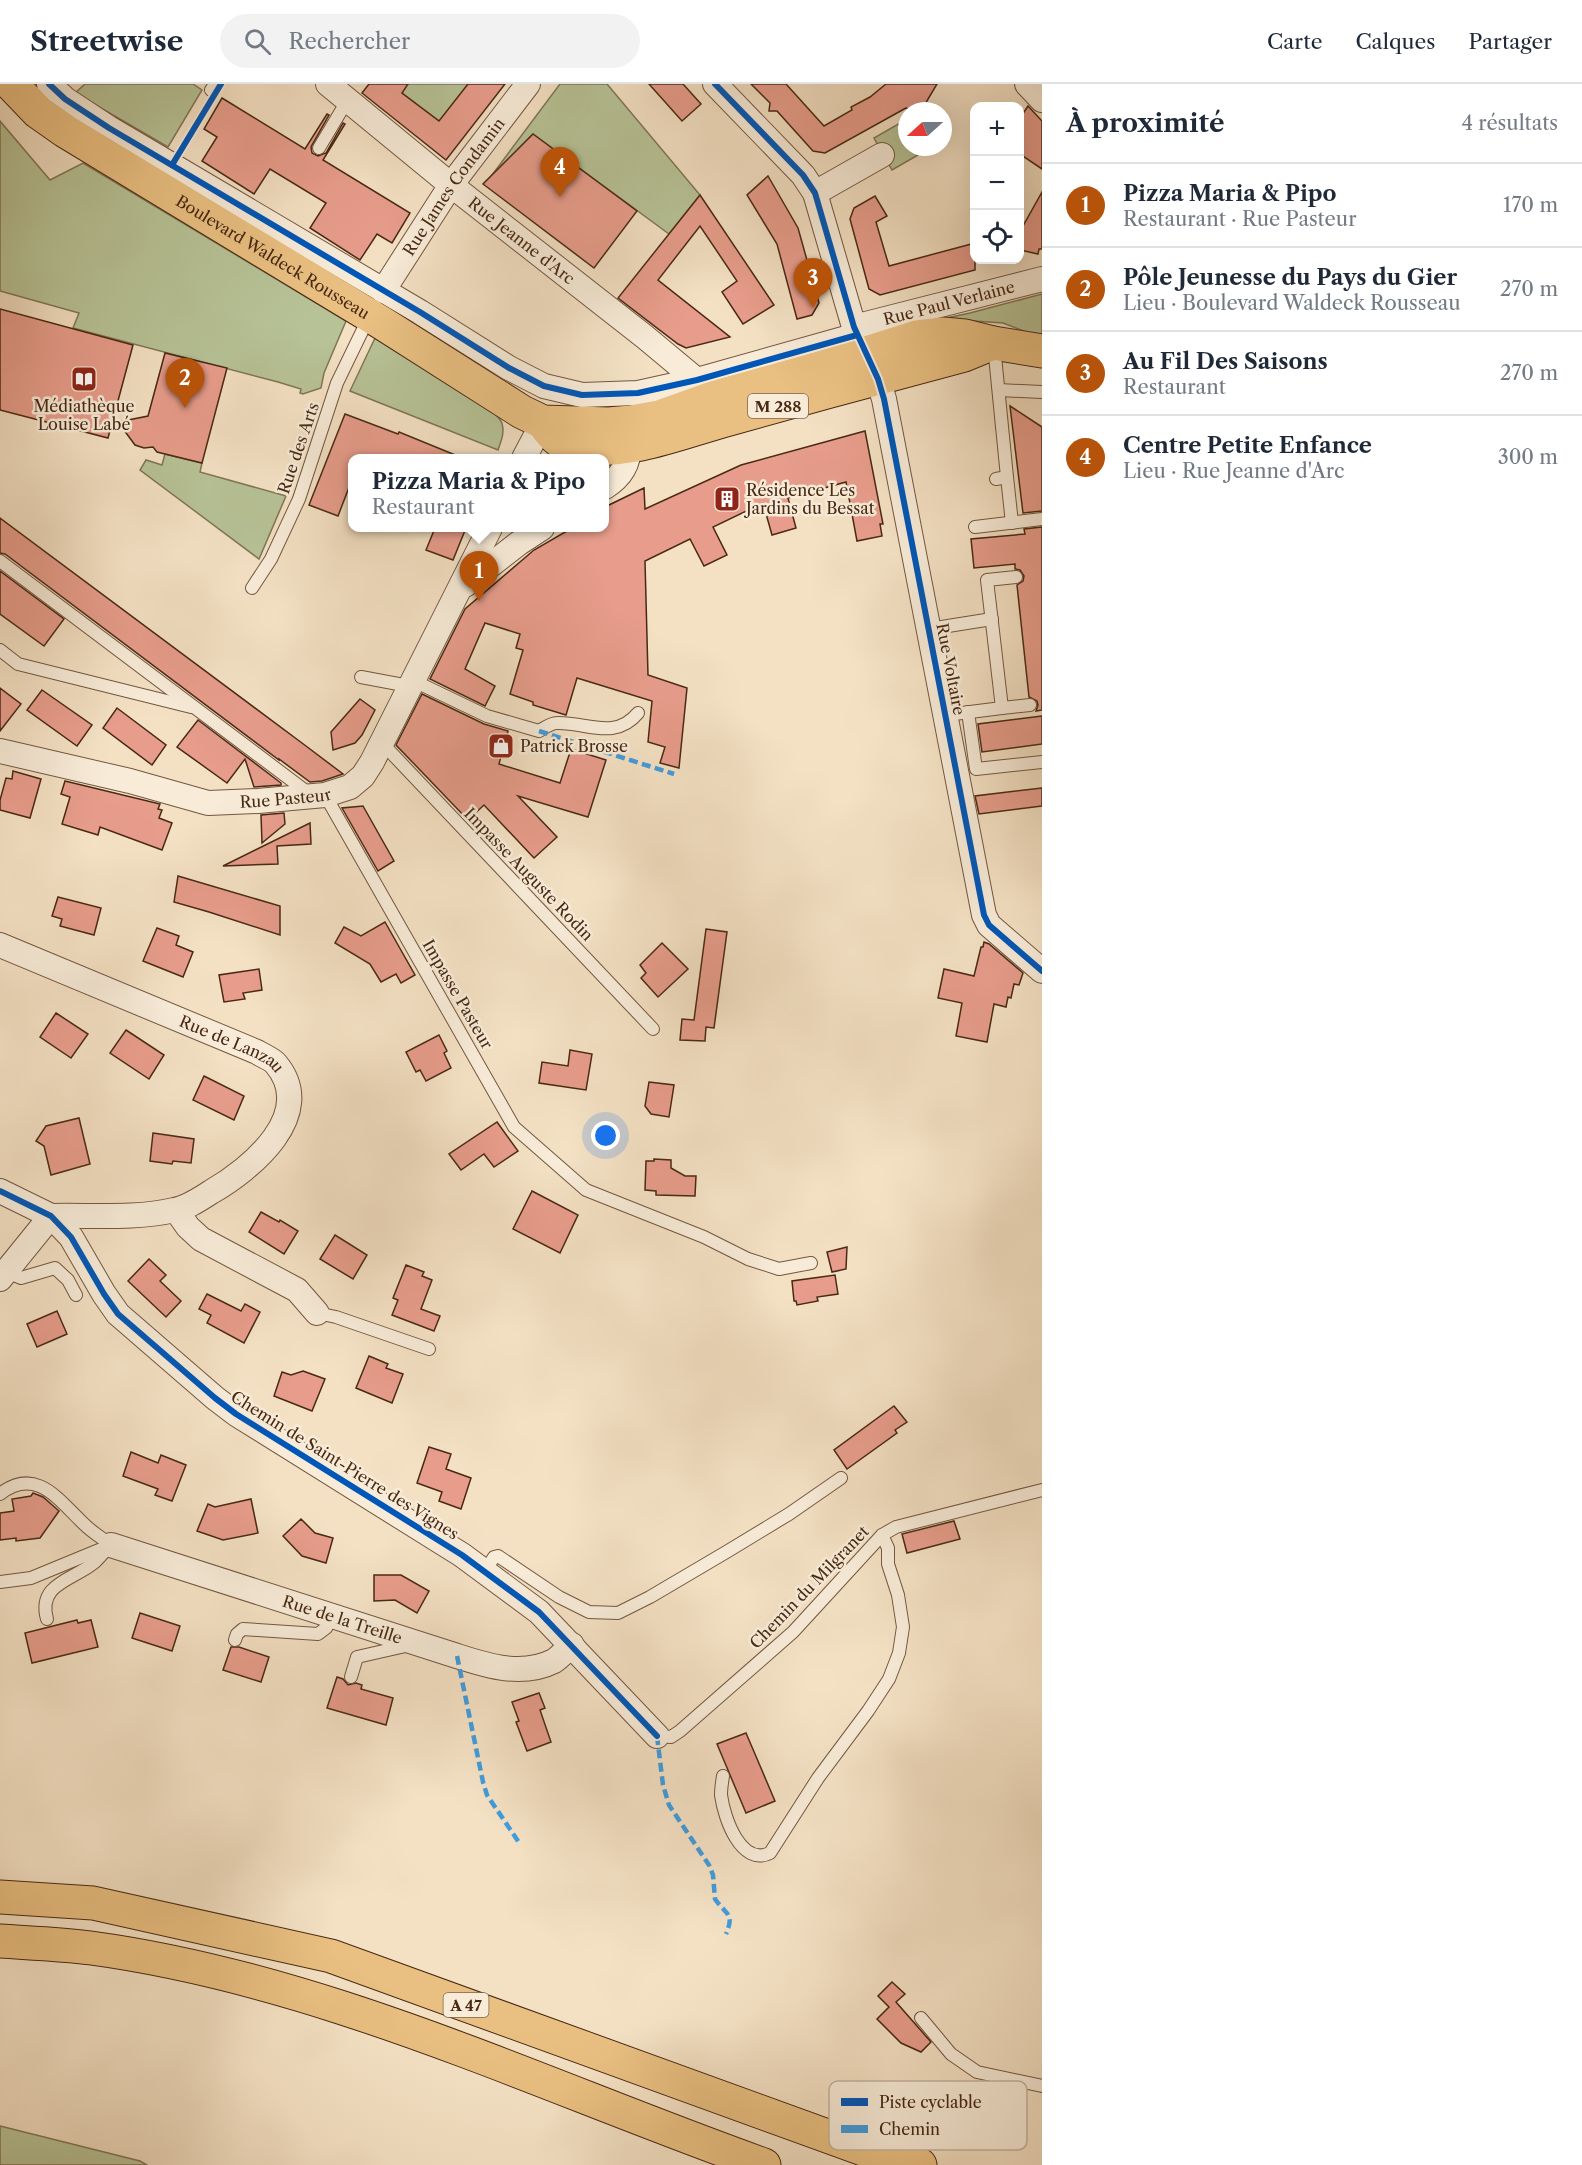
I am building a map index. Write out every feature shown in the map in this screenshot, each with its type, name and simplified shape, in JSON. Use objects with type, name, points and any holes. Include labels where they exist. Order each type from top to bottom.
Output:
[{"type":"main road","name":"Boulevard Waldeck Rousseau","points":[[11,84],[38,112],[65,132],[305,278],[376,303],[425,350],[522,412],[543,422],[609,424],[659,417],[706,388],[816,369],[863,348],[918,337],[943,334],[965,336],[1042,351]]},
{"type":"main road","name":"Boulevard Waldeck Rousseau","points":[[543,422],[558,441],[567,446],[589,448],[629,446],[659,441],[726,419],[863,348]]},
{"type":"main road","name":"A 47","points":[[0,1897],[93,1903],[331,1956],[829,2137]]},
{"type":"main road","name":"A 47","points":[[0,1941],[90,1948],[152,1959],[227,1976],[327,2003],[435,2040],[666,2130],[764,2165]]},
{"type":"main road","name":"A 47","points":[[866,2150],[920,2165]]},
{"type":"street","name":"Rue Jeanne d'Arc","points":[[328,84],[706,388]]},
{"type":"street","name":"Rue James Condamin","points":[[376,303],[451,185],[528,84]]},
{"type":"street","points":[[715,84],[803,175],[815,193],[882,155]]},
{"type":"street","points":[[1027,84],[1042,100]]},
{"type":"street","points":[[55,89],[65,132]]},
{"type":"street","points":[[55,89],[109,128],[343,267],[376,303],[420,312],[509,368],[544,386],[582,394],[706,388]]},
{"type":"street","name":"Rue Voltaire","points":[[815,193],[863,348],[884,399],[926,589],[929,629],[957,714],[984,915],[990,925],[1042,971]]},
{"type":"street","name":"Rue Paul Verlaine","points":[[863,348],[1042,279]]},
{"type":"street","points":[[420,312],[425,350]]},
{"type":"street","points":[[527,454],[543,422]]},
{"type":"street","points":[[609,484],[623,472],[629,446]]},
{"type":"street","name":"Rue Pasteur","points":[[0,751],[130,781],[208,803],[319,795],[350,787],[363,776],[488,532]]},
{"type":"street","name":"Rue Pasteur","points":[[459,590],[536,532]]},
{"type":"street","name":"Rue de Lanzau","points":[[0,945],[257,1052],[275,1063],[286,1081],[290,1100],[286,1119],[268,1147],[231,1181],[197,1201],[176,1210],[154,1213],[51,1216]]},
{"type":"street","name":"Chemin de Saint-Pierre des Vignes","points":[[0,1191],[51,1216],[71,1237],[118,1314],[215,1398],[236,1414],[462,1555],[539,1611],[657,1736]]},
{"type":"street","points":[[176,1210],[188,1227],[201,1239],[297,1290],[317,1313]]},
{"type":"street","points":[[3,1275],[51,1216]]},
{"type":"street","name":"Rue de la Treille","points":[[111,1545],[468,1660],[509,1670],[532,1669],[555,1660],[572,1645]]},
{"type":"lane","points":[[319,148],[348,101]]},
{"type":"lane","points":[[305,278],[343,267]]},
{"type":"lane","name":"Rue des Arts","points":[[252,588],[271,559],[299,499],[338,383],[376,303]]},
{"type":"lane","points":[[993,343],[999,390],[1002,478],[1012,523]]},
{"type":"lane","points":[[999,390],[1042,392]]},
{"type":"lane","points":[[975,526],[1042,519]]},
{"type":"lane","points":[[0,561],[319,795]]},
{"type":"lane","points":[[1002,708],[987,580],[1016,576]]},
{"type":"lane","points":[[929,629],[992,619]]},
{"type":"lane","points":[[0,651],[18,664],[198,708]]},
{"type":"lane","points":[[361,677],[411,683],[487,716],[539,731],[556,723],[619,728],[630,722],[638,713]]},
{"type":"lane","points":[[1030,705],[957,714],[976,769],[1042,762]]},
{"type":"lane","name":"Impasse Auguste Rodin","points":[[381,742],[653,1029]]},
{"type":"lane","name":"Impasse Pasteur","points":[[319,795],[514,1127],[586,1190],[704,1237],[748,1259],[779,1269],[811,1263]]},
{"type":"lane","points":[[3,1275],[21,1278],[55,1268],[68,1280],[76,1295]]},
{"type":"lane","points":[[317,1313],[336,1317],[429,1349]]},
{"type":"lane","points":[[484,1571],[494,1557],[498,1557],[559,1597],[589,1612],[618,1613],[728,1551],[789,1514],[841,1478]]},
{"type":"lane","points":[[0,1494],[16,1485],[33,1483],[49,1490],[85,1525],[111,1545]]},
{"type":"lane","name":"Chemin du Milgranet","points":[[657,1736],[671,1737],[680,1731],[793,1632],[882,1535],[896,1527],[1042,1490]]},
{"type":"lane","points":[[723,1776],[721,1794],[733,1834],[753,1855],[762,1857],[770,1853],[805,1797],[873,1703],[889,1678],[900,1653],[903,1627],[898,1595],[888,1564],[888,1548],[882,1535]]},
{"type":"lane","points":[[0,1582],[31,1578],[111,1545]]},
{"type":"lane","points":[[47,1620],[44,1610],[47,1596],[59,1583],[94,1563],[111,1545]]},
{"type":"lane","points":[[235,1640],[237,1634],[243,1629],[318,1634],[326,1628],[333,1616]]},
{"type":"lane","points":[[351,1677],[357,1657],[417,1643]]},
{"type":"lane","points":[[921,2018],[951,2054],[977,2072],[1019,2081]]},
{"type":"lane","points":[[1027,2083],[1042,2086]]},
{"type":"green space","points":[[85,84],[193,84],[202,90],[168,147],[75,93]]},
{"type":"green space","points":[[400,84],[468,84],[446,126],[403,94]]},
{"type":"green space","points":[[560,84],[607,84],[700,195],[669,234],[533,134],[489,179]]},
{"type":"green space","points":[[0,121],[50,180],[83,163],[346,321],[324,373],[321,388],[303,394],[300,393],[301,389],[278,382],[73,328],[79,313],[0,291]]},
{"type":"green space","points":[[898,124],[898,156],[916,156],[892,170],[874,138]]},
{"type":"green space","points":[[1042,294],[1042,338],[1003,323],[974,321],[923,323],[970,313]]},
{"type":"green space","points":[[375,338],[464,391],[495,414],[503,427],[498,450],[350,391]]},
{"type":"green space","points":[[165,454],[202,463],[200,472],[286,496],[259,559],[140,470],[146,460],[162,465]]},
{"type":"green space","points":[[0,2126],[140,2161],[147,2165],[0,2165]]},
{"type":"building","points":[[369,84],[408,84],[402,93],[439,121],[468,84],[505,84],[446,160],[362,93]]},
{"type":"building","points":[[649,84],[683,84],[701,104],[682,121]]},
{"type":"building","points":[[751,84],[786,84],[824,126],[852,110],[851,107],[870,97],[886,84],[937,84],[926,102],[898,102],[898,112],[825,153],[813,151],[777,111],[769,111],[770,103]]},
{"type":"building","points":[[222,98],[305,149],[327,114],[329,115],[311,147],[312,153],[318,156],[326,153],[343,123],[345,124],[323,160],[410,213],[392,243],[377,234],[360,260],[310,228],[326,203],[270,169],[254,194],[202,161],[217,137],[204,129]]},
{"type":"building","points":[[1028,106],[1042,121],[1042,169],[1024,157],[1024,112]]},
{"type":"building","points":[[533,134],[637,211],[594,268],[483,184]]},
{"type":"building","points":[[768,176],[798,228],[819,303],[812,315],[797,319],[777,244],[747,195]]},
{"type":"building","points":[[1042,192],[1042,249],[1039,249],[1038,254],[1024,251],[1024,224]]},
{"type":"building","points":[[700,195],[774,305],[743,324],[722,292],[737,281],[700,226],[658,280],[730,337],[686,348],[618,298]]},
{"type":"building","points":[[875,196],[887,216],[876,222],[889,266],[970,244],[970,264],[975,264],[975,270],[880,295],[869,289],[850,219],[854,208]]},
{"type":"building","points":[[0,309],[133,345],[108,438],[0,410]]},
{"type":"building","points":[[165,353],[227,368],[202,463],[157,452],[153,447],[144,448],[135,445],[118,422],[148,416]]},
{"type":"building","points":[[1010,406],[1042,427],[1042,511],[1023,513]]},
{"type":"building","points":[[345,414],[398,434],[399,432],[453,454],[348,454],[348,490],[338,516],[309,505]]},
{"type":"building","points":[[865,431],[883,524],[880,524],[882,536],[857,541],[846,482],[788,498],[796,528],[772,535],[763,503],[713,527],[727,555],[704,566],[690,539],[645,561],[648,675],[687,688],[679,768],[660,763],[665,747],[648,742],[652,701],[577,678],[566,715],[533,705],[533,702],[510,694],[523,650],[516,648],[520,634],[485,623],[465,669],[495,686],[485,706],[430,679],[465,609],[534,550],[565,532],[609,532],[609,505],[644,488],[645,509],[741,465]]},
{"type":"building","points":[[0,518],[343,774],[322,781],[310,782],[5,554],[0,553]]},
{"type":"building","points":[[1042,527],[1042,710],[1036,711],[1037,701],[1029,697],[1017,585],[1023,581],[1024,576],[1020,570],[1015,569],[1015,564],[974,568],[971,539],[1025,534],[1024,529]]},
{"type":"building","points":[[433,532],[464,532],[453,560],[426,550]]},
{"type":"building","points":[[0,571],[64,619],[44,646],[0,614]]},
{"type":"building","points":[[0,688],[21,704],[0,731]]},
{"type":"building","points":[[42,690],[92,725],[77,746],[27,710]]},
{"type":"building","points":[[422,694],[484,724],[508,731],[499,764],[560,783],[571,749],[606,760],[588,817],[518,796],[557,837],[534,858],[484,805],[468,820],[396,745]]},
{"type":"building","points":[[360,699],[375,710],[362,735],[355,743],[333,750],[331,732]]},
{"type":"building","points":[[117,708],[166,745],[152,765],[103,728]]},
{"type":"building","points":[[1042,716],[1042,744],[982,752],[978,724]]},
{"type":"building","points":[[198,720],[281,785],[254,787],[245,759],[227,783],[177,747]]},
{"type":"building","points":[[13,771],[41,779],[30,818],[0,810],[0,800],[6,778],[12,779]]},
{"type":"building","points":[[65,781],[160,804],[158,809],[162,810],[159,818],[172,823],[162,850],[100,827],[98,835],[62,824],[70,797],[61,794]]},
{"type":"building","points":[[1042,788],[1042,806],[979,814],[975,796]]},
{"type":"building","points":[[363,806],[394,861],[378,871],[342,808]]},
{"type":"building","points":[[284,813],[285,824],[262,843],[261,815]]},
{"type":"building","points":[[310,823],[311,844],[277,846],[278,864],[223,866]]},
{"type":"building","points":[[178,876],[280,906],[280,935],[174,902]]},
{"type":"building","points":[[58,897],[101,908],[94,935],[60,926],[62,919],[52,916]]},
{"type":"building","points":[[385,922],[415,975],[401,983],[396,974],[381,982],[370,964],[335,943],[344,927],[361,936]]},
{"type":"building","points":[[157,928],[179,936],[176,945],[193,952],[183,977],[143,961]]},
{"type":"building","points":[[706,929],[727,932],[714,1028],[706,1027],[705,1041],[680,1040],[682,1019],[694,1020]]},
{"type":"building","points":[[984,942],[1023,973],[1019,985],[1014,984],[1006,1007],[994,1004],[987,1042],[956,1036],[962,1003],[938,998],[944,969],[974,976]]},
{"type":"building","points":[[662,943],[688,969],[658,997],[641,978],[646,973],[640,965]]},
{"type":"building","points":[[259,969],[262,990],[243,993],[245,999],[224,1002],[219,975]]},
{"type":"building","points":[[56,1013],[88,1034],[71,1058],[40,1037]]},
{"type":"building","points":[[126,1030],[164,1055],[149,1079],[110,1053]]},
{"type":"building","points":[[439,1035],[447,1051],[444,1053],[451,1068],[426,1081],[420,1070],[416,1072],[406,1052]]},
{"type":"building","points":[[570,1050],[592,1054],[586,1090],[539,1083],[542,1062],[568,1066]]},
{"type":"building","points":[[204,1076],[244,1096],[234,1120],[193,1100]]},
{"type":"building","points":[[649,1082],[674,1085],[669,1117],[651,1114],[645,1106]]},
{"type":"building","points":[[79,1118],[90,1164],[51,1175],[44,1146],[36,1141],[46,1126]]},
{"type":"building","points":[[497,1122],[518,1151],[494,1167],[484,1154],[461,1170],[449,1154]]},
{"type":"building","points":[[153,1133],[194,1139],[191,1163],[173,1161],[172,1164],[150,1161]]},
{"type":"building","points":[[654,1159],[671,1160],[671,1168],[685,1176],[696,1176],[695,1196],[656,1195],[656,1191],[645,1190],[646,1161],[654,1161]]},
{"type":"building","points":[[532,1191],[578,1215],[560,1253],[513,1229]]},
{"type":"building","points":[[261,1212],[298,1231],[284,1254],[249,1232]]},
{"type":"building","points":[[335,1235],[367,1255],[353,1279],[320,1259]]},
{"type":"building","points":[[847,1247],[846,1269],[832,1272],[827,1252]]},
{"type":"building","points":[[149,1259],[166,1275],[160,1281],[181,1301],[166,1317],[128,1281]]},
{"type":"building","points":[[406,1265],[424,1272],[422,1276],[432,1280],[421,1309],[440,1316],[434,1331],[392,1315],[398,1300],[393,1298]]},
{"type":"building","points":[[835,1275],[838,1294],[817,1297],[818,1301],[797,1305],[794,1301],[792,1281]]},
{"type":"building","points":[[207,1294],[241,1311],[245,1304],[260,1312],[244,1343],[207,1323],[211,1315],[199,1309]]},
{"type":"building","points":[[57,1311],[67,1334],[37,1347],[27,1324]]},
{"type":"building","points":[[369,1356],[388,1364],[386,1368],[403,1374],[392,1403],[356,1388]]},
{"type":"building","points":[[303,1371],[325,1379],[312,1411],[274,1396],[282,1372],[291,1375]]},
{"type":"building","points":[[894,1406],[907,1422],[895,1430],[897,1433],[847,1469],[834,1450]]},
{"type":"building","points":[[429,1447],[451,1454],[446,1469],[471,1478],[461,1509],[439,1501],[442,1492],[417,1483]]},
{"type":"building","points":[[131,1452],[158,1463],[161,1455],[186,1465],[172,1501],[155,1495],[158,1489],[123,1476]]},
{"type":"building","points":[[33,1493],[43,1497],[59,1511],[40,1538],[0,1540],[0,1513],[14,1511],[12,1499],[31,1496]]},
{"type":"building","points":[[251,1499],[258,1533],[223,1540],[197,1531],[208,1504],[215,1507]]},
{"type":"building","points":[[301,1519],[315,1533],[333,1538],[326,1563],[302,1556],[283,1536]]},
{"type":"building","points":[[954,1521],[960,1539],[907,1553],[902,1534]]},
{"type":"building","points":[[374,1575],[401,1575],[429,1591],[417,1613],[395,1600],[374,1601]]},
{"type":"building","points":[[140,1613],[180,1626],[172,1651],[132,1638]]},
{"type":"building","points":[[77,1620],[78,1623],[91,1620],[98,1647],[32,1663],[25,1633]]},
{"type":"building","points":[[231,1647],[239,1647],[269,1657],[261,1682],[223,1670]]},
{"type":"building","points":[[337,1677],[343,1679],[348,1685],[356,1683],[362,1685],[361,1689],[393,1698],[386,1725],[327,1708]]},
{"type":"building","points":[[539,1693],[545,1708],[540,1710],[551,1742],[527,1751],[516,1722],[519,1721],[512,1702]]},
{"type":"building","points":[[746,1733],[775,1801],[746,1813],[717,1744]]},
{"type":"building","points":[[892,1982],[905,1994],[896,2002],[931,2042],[921,2052],[901,2043],[877,2019],[889,2007],[878,1996]]},
{"type":"marked path","points":[[539,731],[674,774]]},
{"type":"marked path","points":[[457,1656],[487,1795],[520,1844]]},
{"type":"marked path","points":[[657,1736],[663,1785],[669,1805],[709,1865],[713,1875],[715,1899],[728,1915],[730,1922],[726,1934]]},
{"type":"cycle path","points":[[49,84],[65,99],[109,128],[420,312],[509,368],[544,386],[582,395],[638,393],[697,380],[857,335]]},
{"type":"cycle path","points":[[172,165],[221,84]]},
{"type":"cycle path","points":[[715,84],[803,175],[815,193],[854,327],[878,379],[884,399],[984,915],[989,925],[1042,971]]},
{"type":"cycle path","points":[[0,1191],[51,1216],[71,1237],[118,1314],[215,1398],[236,1414],[462,1555],[539,1612],[657,1736]]},
{"type":"place","name":"Centre Petite Enfance","points":[[560,197]]},
{"type":"place","name":"Au Fil Des Saisons","points":[[813,308]]},
{"type":"place","name":"Médiathèque Louise Labé","points":[[84,379]]},
{"type":"place","name":"Pôle Jeunesse du Pays du Gier","points":[[185,408]]},
{"type":"place","name":"Résidence Les Jardins du Bessat","points":[[727,499]]},
{"type":"place","name":"Pizza Maria & Pipo","points":[[479,601]]},
{"type":"place","name":"Patrick Brosse","points":[[501,746]]}]
